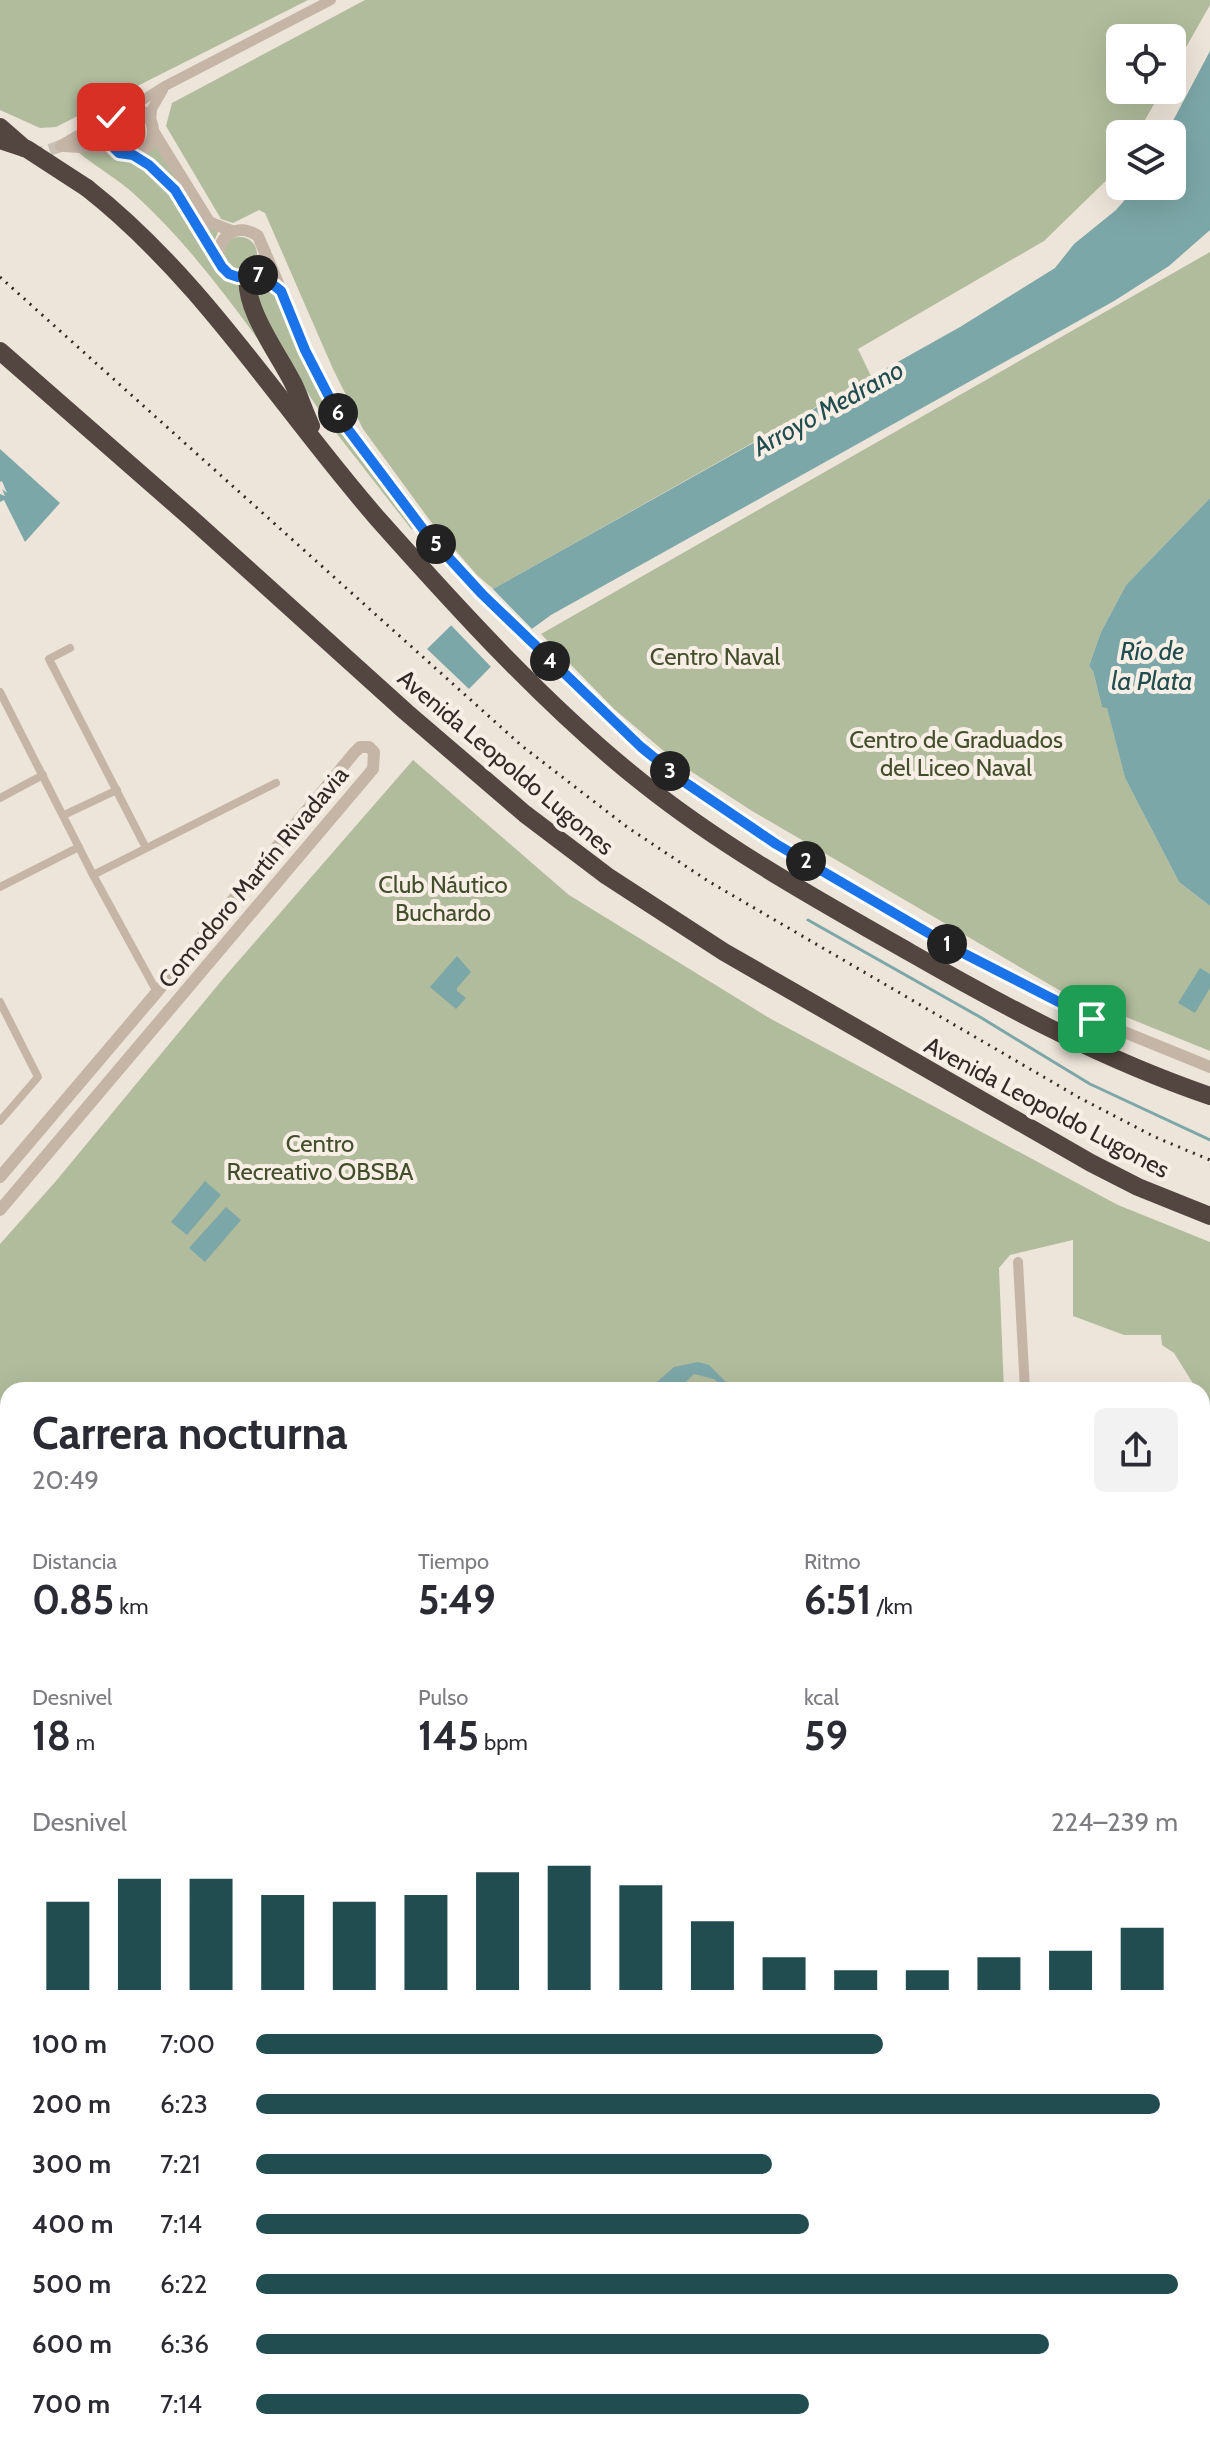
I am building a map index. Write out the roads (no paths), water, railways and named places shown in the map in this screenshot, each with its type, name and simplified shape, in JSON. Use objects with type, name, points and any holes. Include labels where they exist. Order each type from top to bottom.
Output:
[{"type":"highway","points":[[0,127],[119,213],[172,266],[234,338],[377,517],[510,660],[565,715],[642,783],[744,856],[1034,1022],[1210,1096]]},
{"type":"highway","points":[[0,140],[27,149]]},
{"type":"highway","points":[[251,275],[247,285],[252,305],[295,388],[317,444]]},
{"type":"highway","name":"Avenida Leopoldo Lugones","points":[[0,351],[406,712],[525,814],[607,876],[738,960],[1091,1163],[1138,1187],[1210,1216]]},
{"type":"street","points":[[114,149],[61,146],[165,86],[331,0]]},
{"type":"street","points":[[133,155],[150,144],[152,109],[165,86]]},
{"type":"street","points":[[130,108],[142,112],[152,126],[209,222],[217,228],[251,231],[264,243],[305,350],[341,420],[426,533],[482,594],[596,706],[660,763],[776,844],[959,951],[1132,1037],[1210,1067]]},
{"type":"street","points":[[111,117],[107,137],[114,149],[133,155],[149,165],[175,190],[206,244],[229,274],[268,279],[281,291]]},
{"type":"street","points":[[218,258],[218,247],[223,237],[232,231]]},
{"type":"street","points":[[251,275],[261,268],[265,252]]},
{"type":"street","points":[[70,648],[49,659],[146,848]]},
{"type":"street","points":[[0,692],[93,875],[157,992]]},
{"type":"street","name":"Comodoro Martín Rivadavia","points":[[0,1177],[354,753],[360,747],[369,747],[374,752],[373,769],[0,1210]]},
{"type":"street","points":[[0,798],[43,775]]},
{"type":"street","points":[[93,875],[276,783]]},
{"type":"street","points":[[64,815],[117,790]]},
{"type":"street","points":[[0,887],[79,847]]},
{"type":"street","points":[[177,968],[194,980]]},
{"type":"street","points":[[0,1002],[38,1077],[0,1121]]},
{"type":"street","points":[[1018,1262],[1025,1382]]},
{"type":"water","name":"Arroyo Medrano","points":[[1210,51],[1210,230],[1169,266],[1114,301],[551,615],[518,639],[469,689],[427,649],[477,600],[493,589],[960,327],[1055,268],[1074,244],[1125,200],[1186,200],[1186,120],[1173,120],[1182,104],[1186,104],[1186,96]]},
{"type":"water","points":[[0,449],[60,503],[25,542],[4,500],[0,502],[0,494],[5,496],[2,489],[7,493],[0,482]]},
{"type":"water","name":"Río de la Plata","points":[[1210,498],[1210,906],[1179,882],[1125,778],[1107,708],[1102,707],[1089,666],[1101,632],[1126,585]]},
{"type":"water","points":[[457,956],[471,972],[457,988],[466,998],[456,1009],[430,987]]},
{"type":"water","points":[[1200,968],[1210,974],[1210,988],[1195,1013],[1178,1003]]},
{"type":"water","points":[[205,1181],[221,1195],[187,1235],[171,1222]]},
{"type":"water","points":[[226,1207],[241,1220],[205,1262],[189,1248]]},
{"type":"water","points":[[698,1362],[709,1365],[726,1382],[694,1374],[686,1382],[657,1382],[674,1367]]},
{"type":"waterway","points":[[808,920],[980,1017],[1090,1084],[1210,1140]]},
{"type":"tunnel","points":[[32,152],[40,153],[61,146]]},
{"type":"railway","points":[[0,277],[522,746],[627,827],[708,881],[1078,1097],[1155,1137],[1210,1160]]},
{"type":"park label","name":"Centro Naval","points":[[715,656]]},
{"type":"park label","name":"Centro de Graduados del Liceo Naval","points":[[956,753]]},
{"type":"park label","name":"Club Náutico Buchardo","points":[[443,898]]},
{"type":"park label","name":"Centro Recreativo OBSBA","points":[[320,1157]]}]
